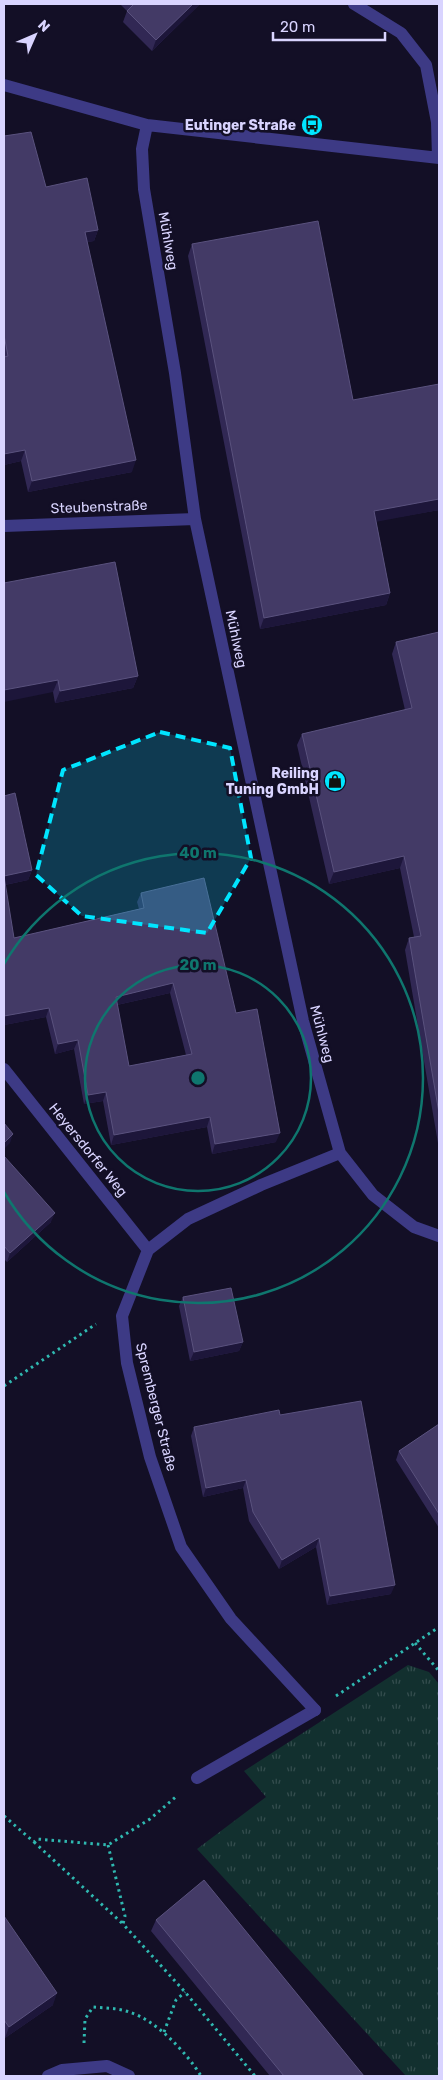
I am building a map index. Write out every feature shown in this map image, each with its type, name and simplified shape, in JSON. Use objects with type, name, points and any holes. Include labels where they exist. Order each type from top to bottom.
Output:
[{"type":"street","points":[[4,85],[147,125],[438,158],[437,122],[426,65],[401,33],[354,4]]},
{"type":"street","name":"Mühlweg","points":[[147,125],[142,149],[144,188],[175,373],[196,519],[303,1021],[340,1153]]},
{"type":"street","name":"Steubenstraße","points":[[4,526],[196,519]]},
{"type":"street","name":"Heyersdorfer Weg","points":[[4,1069],[148,1250]]},
{"type":"street","points":[[148,1250],[188,1219],[261,1185],[340,1153],[374,1195],[414,1227],[439,1236]]},
{"type":"street","name":"Spremberger Straße","points":[[148,1250],[122,1316],[127,1363],[150,1457],[181,1548],[231,1619],[315,1710]]},
{"type":"street","points":[[197,1778],[315,1710]]},
{"type":"street","points":[[48,2076],[62,2070],[107,2066],[129,2076]]},
{"type":"path","points":[[4,1386],[107,1316],[122,1316]]},
{"type":"path","points":[[315,1710],[439,1627]]},
{"type":"path","points":[[415,1643],[439,1671]]},
{"type":"path","points":[[34,1842],[37,1839],[108,1845],[150,1819],[197,1778]]},
{"type":"path","points":[[4,1816],[123,1924],[185,1992],[255,2076]]},
{"type":"path","points":[[108,1845],[125,1916],[123,1924]]},
{"type":"path","points":[[164,2032],[176,2000],[185,1992]]},
{"type":"path","points":[[82,2068],[85,2019],[93,2007],[128,2012],[151,2022],[164,2032],[201,2076]]},
{"type":"highlighted area","points":[[160,732],[230,748],[251,858],[207,933],[82,916],[36,875],[63,770]]},
{"type":"green space","points":[[408,1665],[429,1672],[439,1684],[439,2076],[406,2076],[197,1849],[266,1797],[244,1771]]},
{"type":"building","points":[[134,4],[193,4],[156,40],[127,11]]},
{"type":"building","points":[[31,132],[46,187],[87,178],[98,230],[85,232],[136,460],[32,481],[25,450],[4,454],[4,357],[8,356],[4,335],[4,136]]},
{"type":"building","points":[[318,221],[353,400],[439,384],[439,499],[374,511],[390,593],[264,618],[192,244]]},
{"type":"building","points":[[115,562],[138,676],[60,691],[58,680],[4,690],[4,583]]},
{"type":"building","points":[[439,632],[439,1113],[409,938],[421,936],[404,856],[334,872],[302,734],[412,708],[396,642]]},
{"type":"building","points":[[15,793],[32,870],[4,876],[4,796]]},
{"type":"building","points":[[4,876],[14,938],[144,908],[141,893],[204,878],[236,1013],[257,1009],[280,1133],[215,1144],[210,1117],[114,1135],[106,1092],[88,1095],[78,1040],[58,1044],[49,1008],[4,1016]],"holes":[[[173,983],[192,1054],[129,1066],[116,997]]]},
{"type":"building","points":[[4,1123],[13,1134],[4,1143]]},
{"type":"building","points":[[4,1156],[55,1213],[10,1253],[4,1246]]},
{"type":"building","points":[[231,1288],[243,1342],[194,1352],[183,1297]]},
{"type":"building","points":[[361,1401],[395,1585],[330,1596],[319,1538],[282,1560],[253,1512],[246,1480],[206,1488],[194,1427],[279,1410],[280,1415]]},
{"type":"building","points":[[439,1424],[439,1514],[399,1451]]},
{"type":"building","points":[[204,1880],[364,2076],[284,2076],[156,1920]]},
{"type":"building","points":[[4,1916],[57,1993],[9,2027],[4,2020]]},
{"type":"place","name":"Eutinger Straße","points":[[312,125]]},
{"type":"place","name":"Reiling Tuning GmbH","points":[[335,781]]}]
